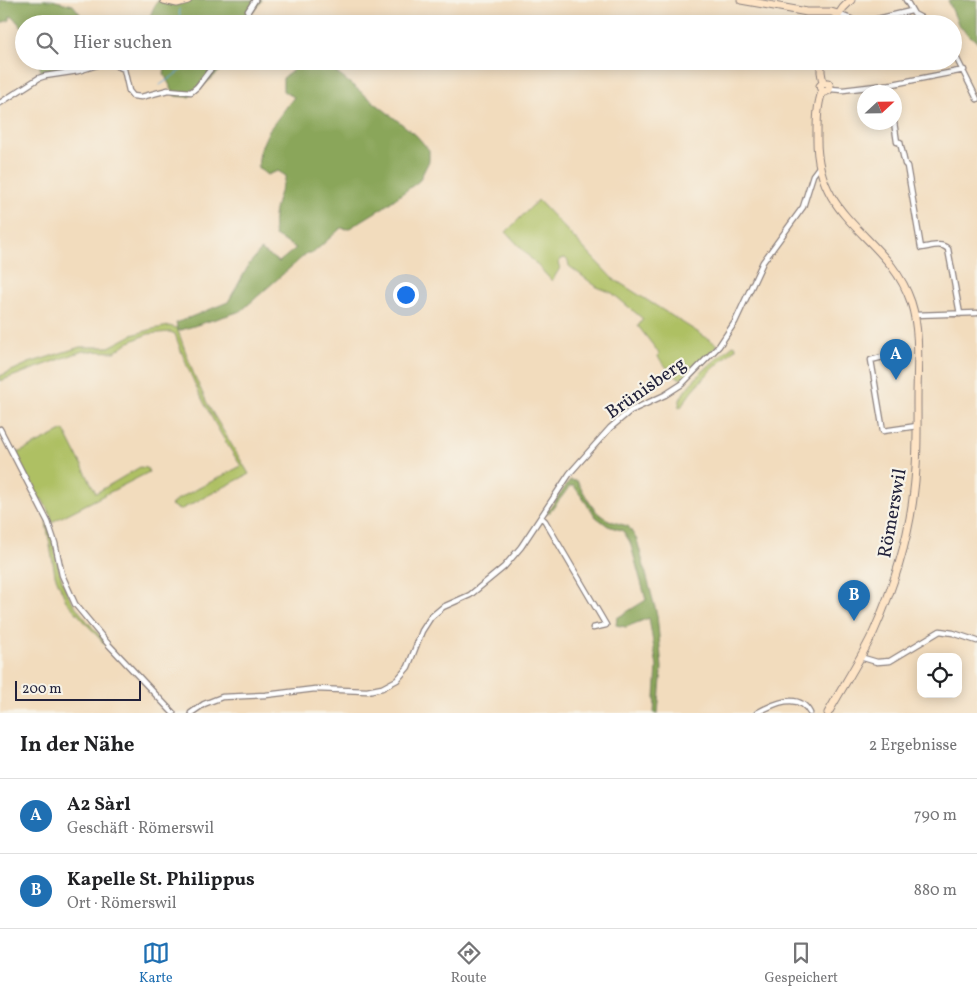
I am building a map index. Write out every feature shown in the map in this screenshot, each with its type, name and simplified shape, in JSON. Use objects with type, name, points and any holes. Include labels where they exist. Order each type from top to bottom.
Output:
[{"type":"main road","points":[[164,0],[177,2],[188,0]]},
{"type":"main road","points":[[741,0],[806,12],[831,12],[838,14],[851,0]]},
{"type":"main road","name":"Römerswil","points":[[821,70],[823,83],[820,86],[826,90],[818,105],[816,144],[819,167],[824,184],[832,198],[857,230],[900,278],[915,315],[918,344],[914,490],[905,540],[885,606],[860,657],[828,713]]},
{"type":"street","points":[[246,15],[255,0]]},
{"type":"street","points":[[906,0],[911,11],[918,15]]},
{"type":"street","points":[[894,15],[911,11]]},
{"type":"street","points":[[962,67],[977,99]]},
{"type":"street","points":[[0,103],[39,78],[81,70]]},
{"type":"street","points":[[124,70],[129,91],[133,96],[141,97],[168,90],[191,92],[197,88],[210,70]]},
{"type":"street","points":[[886,85],[964,70]]},
{"type":"street","points":[[826,90],[857,88]]},
{"type":"street","points":[[895,130],[897,142],[900,142],[907,166],[921,248],[939,245],[945,246],[948,249],[960,314]]},
{"type":"street","name":"Brünisberg","points":[[192,713],[208,702],[222,697],[315,690],[361,692],[379,689],[397,680],[411,660],[422,631],[431,617],[443,607],[470,595],[504,567],[521,547],[556,492],[578,463],[617,422],[637,406],[664,395],[682,384],[720,346],[735,322],[752,283],[770,250],[803,207],[814,175],[819,167]]},
{"type":"street","points":[[915,315],[977,313]]},
{"type":"street","points":[[899,353],[871,360],[883,431],[917,426]]},
{"type":"street","points":[[0,429],[48,522],[62,575],[75,604],[109,645],[173,713]]},
{"type":"street","points":[[541,517],[606,625],[593,628]]},
{"type":"street","points":[[860,657],[877,662],[890,661],[940,632],[953,633],[977,641]]},
{"type":"street","points":[[758,713],[777,704],[796,701],[807,707],[810,713]]},
{"type":"green space","points":[[0,0],[51,0],[73,5],[81,15],[15,15],[15,19],[10,16],[10,20],[0,23]]},
{"type":"green space","points":[[159,0],[262,0],[256,9],[248,15],[150,15]]},
{"type":"green space","points":[[948,0],[977,0],[977,42],[962,29],[962,15],[954,15]]},
{"type":"green space","points":[[41,70],[62,70],[42,74]]},
{"type":"green space","points":[[165,70],[219,70],[189,97],[175,96],[164,74]]},
{"type":"green space","points":[[293,70],[333,70],[416,135],[429,150],[429,161],[419,181],[384,207],[348,229],[341,228],[313,253],[307,253],[241,311],[178,331],[176,323],[228,302],[250,263],[261,250],[279,262],[296,248],[275,236],[274,229],[276,206],[286,176],[278,171],[267,175],[258,168],[260,150],[269,130],[294,97],[283,91],[283,78]]},
{"type":"green space","points":[[538,200],[612,278],[718,345],[687,378],[682,379],[673,375],[658,357],[659,353],[638,326],[643,319],[612,293],[597,287],[569,266],[565,258],[561,259],[558,263],[560,268],[552,281],[506,232]]},
{"type":"green space","points":[[169,326],[177,328],[194,375],[209,407],[249,474],[180,510],[171,505],[178,499],[241,466],[204,402],[188,369],[175,334],[170,332],[148,334],[127,343],[115,352],[83,351],[0,381],[0,376],[29,363],[80,347],[109,347],[132,335]]},
{"type":"green space","points":[[733,345],[736,348],[706,376],[679,408],[680,400],[691,383]]},
{"type":"green space","points":[[64,430],[96,493],[140,467],[147,468],[149,472],[50,523],[48,521],[52,518],[42,499],[38,500],[16,454]]},
{"type":"green space","points":[[570,480],[577,481],[587,499],[601,516],[628,526],[637,540],[657,615],[662,668],[658,713],[654,713],[657,667],[649,618],[626,627],[616,625],[617,618],[646,600],[630,542],[623,531],[608,526],[596,517],[574,486],[570,486],[550,512],[546,514]]},
{"type":"green space","points":[[46,522],[69,596],[110,650],[66,601],[55,575]]},
{"type":"waterway","points":[[179,9],[180,15]]},
{"type":"waterway","points":[[160,85],[182,70]]},
{"type":"place","name":"A2 Sàrl","points":[[896,380]]},
{"type":"place","name":"Kapelle St. Philippus","points":[[854,621]]}]
